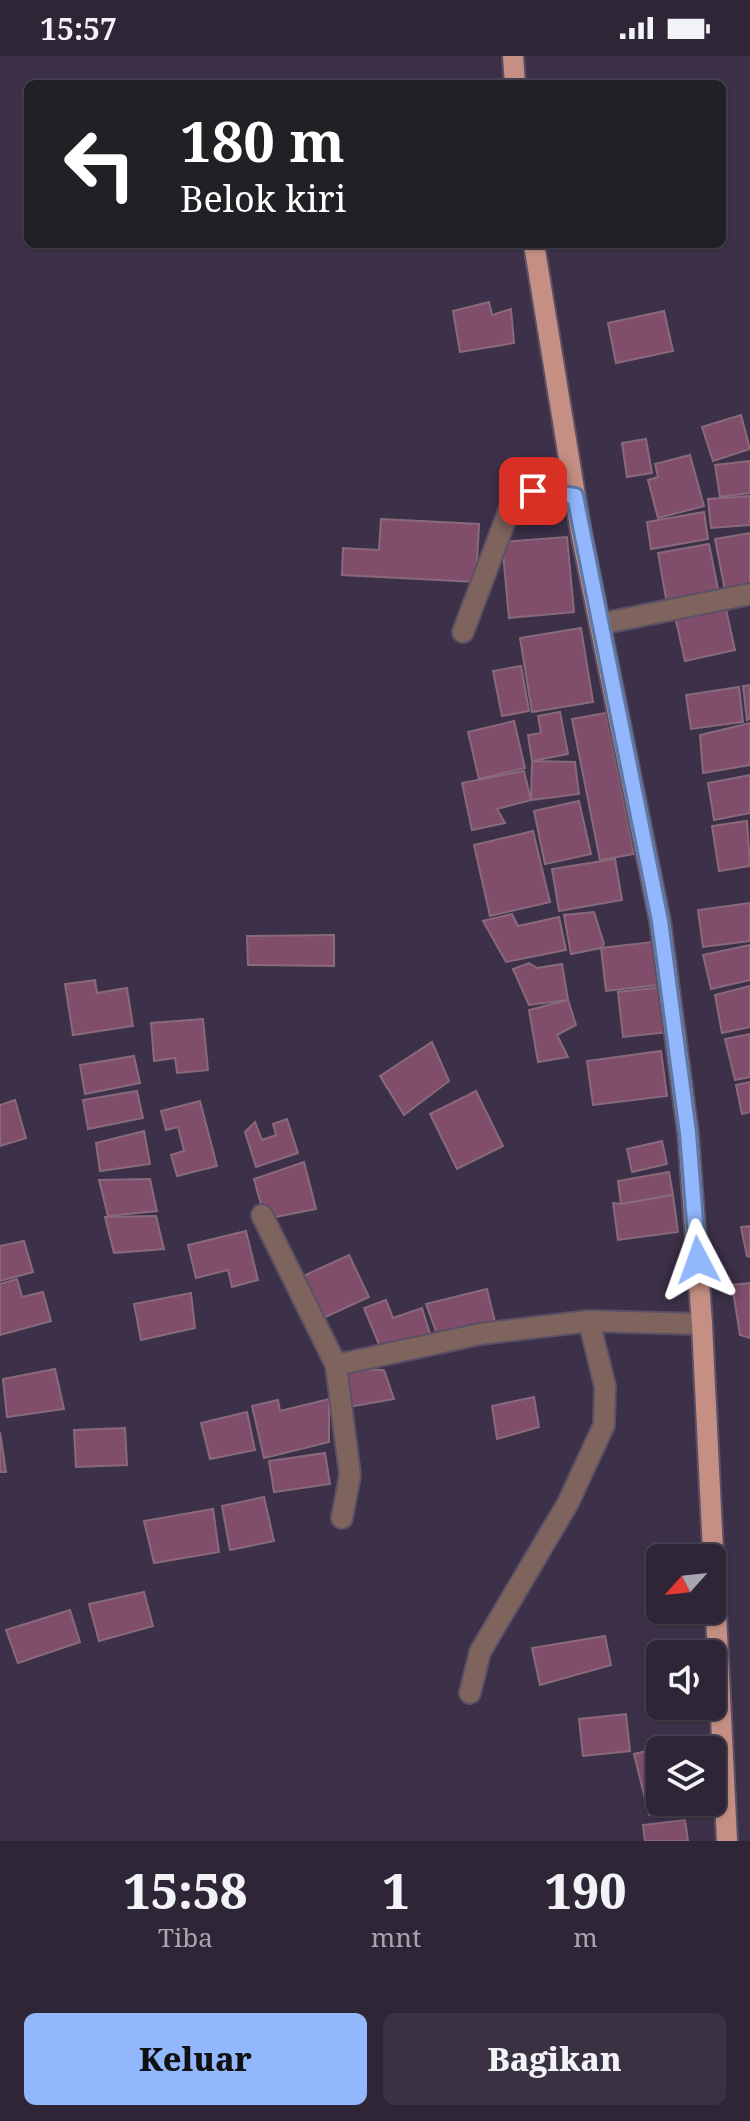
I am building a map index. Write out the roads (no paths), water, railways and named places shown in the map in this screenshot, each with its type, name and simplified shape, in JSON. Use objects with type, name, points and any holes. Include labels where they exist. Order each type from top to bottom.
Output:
[{"type":"main road","points":[[513,56],[515,80]]},
{"type":"main road","points":[[535,248],[575,496],[660,921],[688,1133],[702,1324],[727,1841]]},
{"type":"street","points":[[463,632],[513,500],[519,494],[533,491],[575,496]]},
{"type":"street","points":[[600,624],[750,594]]},
{"type":"street","points":[[262,1215],[336,1365],[350,1475],[342,1518]]},
{"type":"street","points":[[336,1365],[480,1334],[589,1321],[702,1324]]},
{"type":"street","points":[[470,1693],[480,1652],[568,1503],[604,1425],[605,1386],[589,1321]]}]
